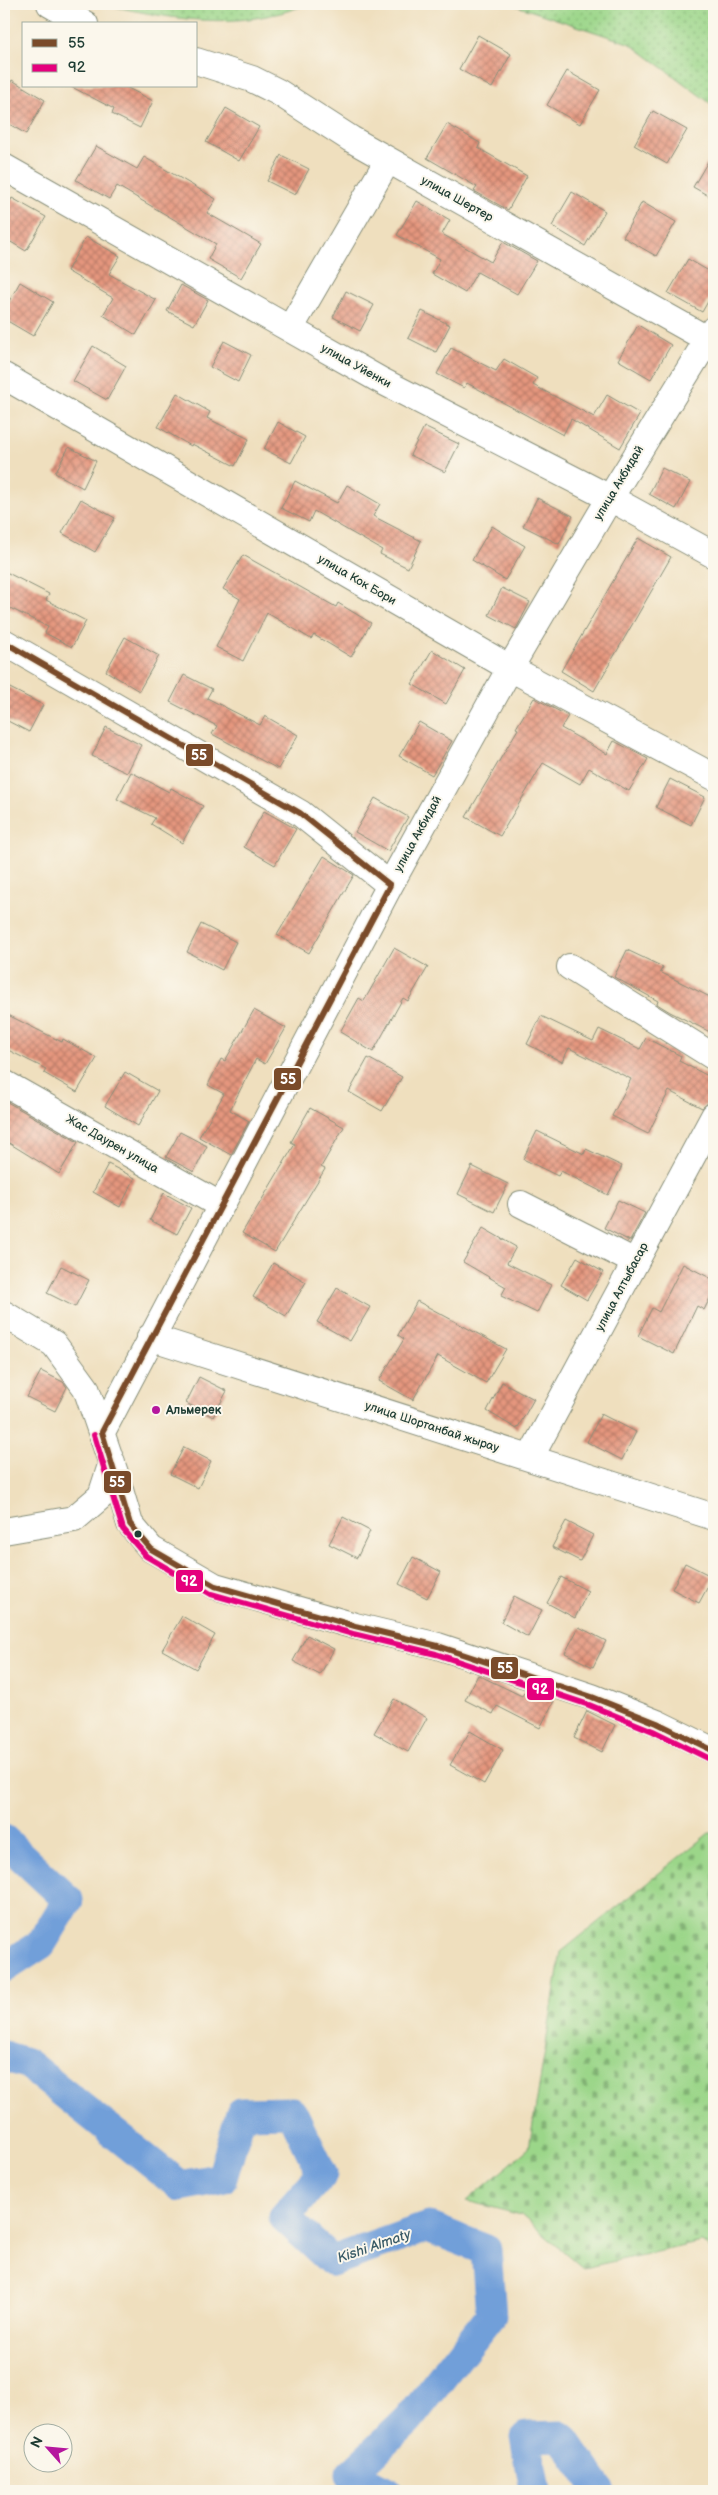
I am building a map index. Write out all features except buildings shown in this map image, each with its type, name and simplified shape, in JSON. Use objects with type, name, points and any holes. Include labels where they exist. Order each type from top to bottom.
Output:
[{"type":"street","points":[[50,4],[82,22]]},
{"type":"street","name":"улица Шертер","points":[[198,62],[252,79],[278,92],[388,160],[712,337]]},
{"type":"street","points":[[290,329],[388,160]]},
{"type":"street","name":"улица Уйенки","points":[[4,167],[380,380],[610,498],[714,554]]},
{"type":"street","name":"улица Акбидай","points":[[102,1432],[150,1337],[390,885],[510,668],[610,498],[712,337]]},
{"type":"street","name":"улица Кок Бори","points":[[4,376],[510,668],[714,777]]},
{"type":"street","points":[[4,642],[300,813],[390,885]]},
{"type":"street","points":[[570,966],[714,1057]]},
{"type":"street","name":"Жас Даурен улица","points":[[4,1082],[220,1205]]},
{"type":"street","name":"улица Алтыбасар","points":[[530,1458],[714,1116]]},
{"type":"street","points":[[522,1204],[635,1262]]},
{"type":"street","points":[[4,1314],[54,1344],[86,1388],[112,1462],[130,1524],[151,1549],[215,1586],[355,1626],[447,1649],[592,1697],[657,1723],[714,1752]]},
{"type":"street","name":"улица Шортанбай жырау","points":[[150,1337],[714,1517]]},
{"type":"street","points":[[4,1531],[74,1519],[101,1496],[112,1462]]},
{"type":"green space","points":[[102,4],[308,4],[276,14],[250,19],[207,20],[144,13]]},
{"type":"green space","points":[[511,4],[714,4],[714,106],[631,44]]},
{"type":"green space","points":[[709,1833],[714,1833],[714,2253],[702,2242],[583,2268],[521,2215],[467,2201],[529,2148],[561,1952]]},
{"type":"waterway","name":"Kіshі Almaty","points":[[4,1840],[68,1900],[41,1944],[4,1968]]},
{"type":"waterway","name":"Kіshі Almaty","points":[[4,2056],[26,2063],[180,2186],[222,2178],[241,2113],[292,2112],[322,2174],[284,2217],[332,2261],[428,2227],[486,2250],[491,2315],[408,2420],[351,2474],[387,2491]]},
{"type":"waterway","name":"Kіshі Almaty","points":[[535,2491],[526,2437],[562,2436],[600,2491]]},
{"type":"transit line","name":"55","points":[[4,642],[300,813],[390,885],[102,1432],[130,1524],[151,1549],[215,1586],[355,1626],[438,1646],[592,1697],[657,1723],[714,1751]]},
{"type":"transit line","name":"92","points":[[94,1435],[123,1529],[146,1556],[211,1594],[353,1634],[436,1654],[589,1705],[653,1731],[710,1759]]},
{"type":"place","name":"Альмерек","points":[[156,1410]]}]
